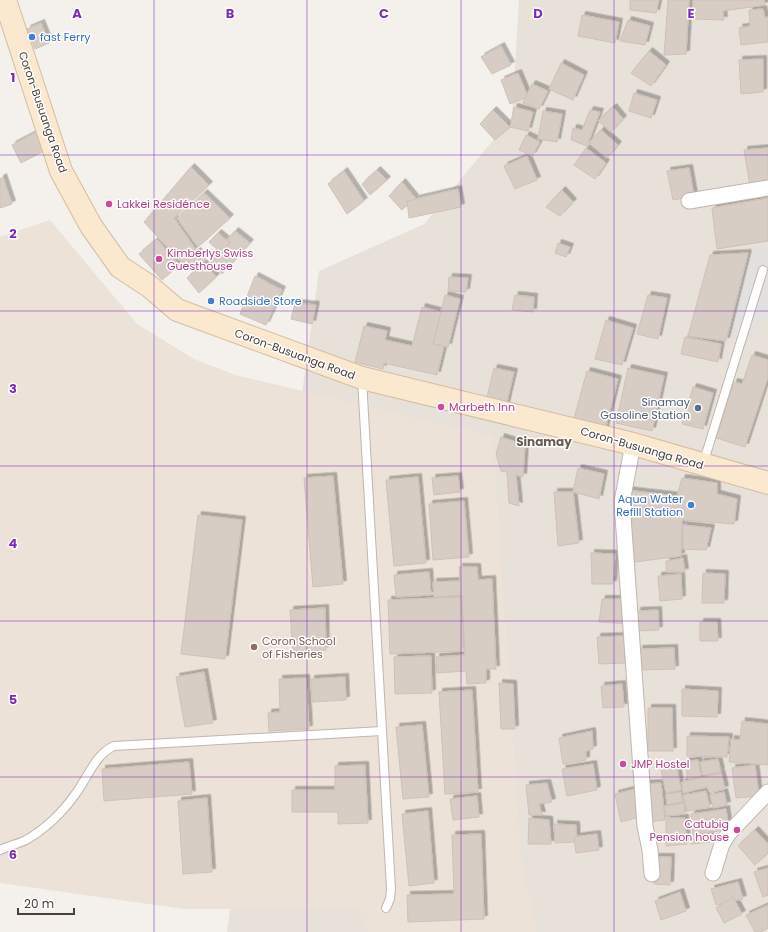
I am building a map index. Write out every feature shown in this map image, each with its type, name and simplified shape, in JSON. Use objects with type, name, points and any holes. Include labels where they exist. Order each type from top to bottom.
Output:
[{"type":"main road","name":"Coron-Busuanga Road","points":[[5,0],[61,171],[91,226],[120,267],[149,286],[177,310],[362,378],[634,444],[768,483]]},
{"type":"street","points":[[689,201],[768,188]]},
{"type":"street","points":[[634,444],[622,502],[645,826],[650,850],[652,874]]},
{"type":"street","points":[[713,873],[722,844],[729,833],[768,792]]},
{"type":"lane","points":[[703,465],[763,270]]},
{"type":"lane","points":[[362,378],[391,889],[390,899],[386,908]]},
{"type":"lane","points":[[0,850],[26,840],[56,816],[74,797],[100,756],[107,749],[114,746],[382,731]]},
{"type":"shaded area","points":[[519,0],[768,0],[768,932],[227,932],[319,271],[424,224],[512,117]]},
{"type":"shaded area","name":"Coron School of Fisheries","points":[[50,220],[137,324],[194,359],[235,375],[493,436],[521,858],[537,932],[368,932],[358,909],[184,909],[0,883],[0,237]]},
{"type":"shaded area","points":[[768,246],[768,317],[757,323],[749,342],[727,337],[752,248]]},
{"type":"building","points":[[630,0],[659,0],[656,13],[630,10]]},
{"type":"building","points":[[668,0],[689,0],[686,54],[664,55]]},
{"type":"building","points":[[694,0],[764,0],[765,5],[723,11],[724,20],[693,19]]},
{"type":"building","points":[[763,9],[765,18],[768,17],[768,42],[741,45],[739,28],[750,26],[749,10]]},
{"type":"building","points":[[582,15],[619,22],[615,43],[578,36]]},
{"type":"building","points":[[628,20],[650,26],[645,45],[620,41]]},
{"type":"building","points":[[41,23],[49,43],[35,49],[27,29]]},
{"type":"building","points":[[501,46],[511,65],[492,74],[481,57]]},
{"type":"building","points":[[649,51],[666,65],[651,86],[631,73]]},
{"type":"building","points":[[763,59],[763,92],[741,94],[739,60]]},
{"type":"building","points":[[561,63],[584,75],[573,100],[549,89]]},
{"type":"building","points":[[518,73],[528,97],[510,104],[501,80]]},
{"type":"building","points":[[532,84],[548,91],[539,109],[523,103]]},
{"type":"building","points":[[634,93],[657,100],[651,118],[629,111]]},
{"type":"building","points":[[514,107],[533,112],[528,131],[510,127]]},
{"type":"building","points":[[613,107],[623,119],[611,132],[598,121]]},
{"type":"building","points":[[493,110],[510,127],[495,140],[480,124]]},
{"type":"building","points":[[590,110],[600,112],[587,146],[571,140],[573,128],[582,130]]},
{"type":"building","points":[[543,111],[562,114],[557,142],[538,139]]},
{"type":"building","points":[[601,130],[618,145],[607,158],[589,143]]},
{"type":"building","points":[[37,132],[46,150],[21,163],[12,145]]},
{"type":"building","points":[[526,135],[540,142],[532,156],[519,150]]},
{"type":"building","points":[[586,148],[606,163],[595,179],[574,165]]},
{"type":"building","points":[[768,148],[768,183],[750,186],[744,150]]},
{"type":"building","points":[[527,156],[537,180],[515,189],[504,166]]},
{"type":"building","points":[[191,167],[209,185],[174,218],[195,249],[183,264],[144,222]]},
{"type":"building","points":[[689,168],[694,196],[673,200],[667,171]]},
{"type":"building","points":[[377,170],[387,180],[370,195],[362,184]]},
{"type":"building","points":[[344,171],[364,201],[347,214],[328,184]]},
{"type":"building","points":[[3,177],[12,204],[0,208],[0,179]]},
{"type":"building","points":[[402,182],[415,198],[402,210],[389,196]]},
{"type":"building","points":[[458,189],[461,207],[409,218],[407,201]]},
{"type":"building","points":[[562,190],[573,202],[560,216],[546,207]]},
{"type":"building","points":[[204,193],[230,218],[198,247],[177,218]]},
{"type":"building","points":[[768,198],[768,241],[717,249],[712,208]]},
{"type":"building","points":[[235,231],[250,243],[222,274],[209,260]]},
{"type":"building","points":[[218,233],[230,243],[221,253],[209,242]]},
{"type":"building","name":"Kimberlys Swiss Guesthouse","points":[[157,239],[179,265],[162,280],[139,254]]},
{"type":"building","points":[[558,243],[570,247],[566,257],[555,253]]},
{"type":"building","points":[[197,251],[205,259],[195,268],[187,261]]},
{"type":"building","points":[[748,253],[726,341],[688,336],[710,255]]},
{"type":"building","points":[[203,263],[216,277],[199,293],[187,278]]},
{"type":"building","points":[[255,276],[282,290],[266,325],[240,314]]},
{"type":"building","points":[[449,277],[468,278],[466,292],[448,291]]},
{"type":"building","points":[[445,295],[460,299],[448,347],[433,344]]},
{"type":"building","points":[[515,295],[534,297],[533,312],[512,310]]},
{"type":"building","points":[[648,295],[667,298],[658,339],[637,334]]},
{"type":"building","points":[[295,303],[316,305],[312,324],[291,319]]},
{"type":"building","points":[[422,307],[441,312],[433,344],[444,346],[437,375],[384,363],[383,369],[355,362],[364,326],[387,331],[385,340],[412,346]]},
{"type":"building","points":[[606,320],[633,328],[622,365],[595,359]]},
{"type":"building","points":[[685,337],[721,344],[718,362],[681,354]]},
{"type":"building","points":[[752,355],[768,360],[768,377],[745,447],[716,438],[734,382],[742,384]]},
{"type":"building","points":[[494,368],[514,372],[506,406],[486,401]]},
{"type":"building","points":[[628,368],[664,376],[652,431],[616,423]]},
{"type":"building","points":[[587,371],[618,379],[605,430],[573,422]]},
{"type":"building","name":"Sinamay Gasoline Station","points":[[693,387],[713,393],[703,429],[682,424]]},
{"type":"building","points":[[501,437],[525,445],[523,477],[516,475],[519,506],[509,503],[507,472],[501,471],[496,454]]},
{"type":"building","points":[[578,468],[604,474],[599,499],[573,492]]},
{"type":"building","points":[[333,476],[343,584],[313,587],[304,478]]},
{"type":"building","points":[[458,476],[460,492],[434,495],[432,478]]},
{"type":"building","points":[[418,477],[426,563],[394,566],[386,480]]},
{"type":"building","points":[[682,478],[717,483],[717,494],[737,499],[734,524],[682,520],[681,556],[627,563],[626,490],[677,496]]},
{"type":"building","points":[[554,492],[573,492],[579,543],[558,546]]},
{"type":"building","points":[[464,501],[469,557],[433,560],[429,504]]},
{"type":"building","points":[[198,515],[242,520],[225,659],[181,654]]},
{"type":"building","points":[[683,525],[711,528],[706,550],[683,549]]},
{"type":"building","points":[[591,553],[615,554],[613,584],[592,584]]},
{"type":"building","points":[[683,558],[685,572],[666,572],[666,561]]},
{"type":"building","points":[[459,567],[477,567],[478,580],[492,579],[496,669],[486,669],[486,683],[467,684],[466,671],[437,673],[436,657],[465,655],[462,595],[434,597],[433,582],[460,581]]},
{"type":"building","points":[[429,572],[431,595],[396,597],[394,575]]},
{"type":"building","points":[[703,573],[725,574],[724,603],[702,603]]},
{"type":"building","points":[[681,574],[682,599],[660,601],[658,576]]},
{"type":"building","points":[[461,597],[463,651],[390,654],[388,600]]},
{"type":"building","points":[[602,599],[628,599],[629,624],[599,622]]},
{"type":"building","points":[[325,608],[326,650],[293,652],[290,610]]},
{"type":"building","points":[[658,610],[659,630],[638,631],[637,611]]},
{"type":"building","points":[[700,622],[717,622],[718,641],[700,641]]},
{"type":"building","points":[[624,636],[625,663],[599,664],[597,637]]},
{"type":"building","points":[[674,648],[675,669],[640,670],[639,649]]},
{"type":"building","points":[[431,656],[432,693],[395,694],[394,657]]},
{"type":"building","points":[[204,672],[213,723],[185,727],[176,677]]},
{"type":"building","points":[[345,677],[346,700],[312,702],[311,679]]},
{"type":"building","points":[[306,678],[309,729],[269,731],[268,713],[280,712],[279,679]]},
{"type":"building","points":[[499,683],[513,684],[515,729],[501,729]]},
{"type":"building","points":[[622,684],[624,707],[603,708],[601,686]]},
{"type":"building","points":[[682,689],[718,691],[717,717],[682,716]]},
{"type":"building","points":[[472,690],[478,792],[445,794],[439,692]]},
{"type":"building","points":[[648,708],[672,708],[673,751],[648,751]]},
{"type":"building","points":[[742,721],[768,724],[768,765],[729,762],[731,739],[740,740]]},
{"type":"building","points":[[422,725],[429,797],[403,799],[396,727]]},
{"type":"building","points":[[592,731],[593,749],[586,751],[586,760],[563,764],[559,738]]},
{"type":"building","points":[[687,736],[729,737],[727,757],[687,756]]},
{"type":"building","points":[[718,759],[721,772],[703,775],[700,762]]},
{"type":"building","points":[[698,760],[701,776],[688,779],[685,762]]},
{"type":"building","points":[[189,762],[192,794],[104,801],[102,769]]},
{"type":"building","points":[[593,764],[597,790],[567,796],[562,769]]},
{"type":"building","points":[[365,765],[368,823],[338,824],[338,812],[292,812],[292,790],[335,790],[335,766]]},
{"type":"building","points":[[755,765],[759,796],[736,798],[732,768]]},
{"type":"building","points":[[677,768],[681,790],[666,793],[661,769]]},
{"type":"building","points":[[721,773],[725,789],[710,793],[707,787],[683,793],[682,782]]},
{"type":"building","points":[[547,783],[552,802],[539,804],[542,815],[529,815],[526,785]]},
{"type":"building","points":[[661,783],[665,820],[646,822],[644,784]]},
{"type":"building","points":[[635,789],[640,817],[621,822],[615,794]]},
{"type":"building","points":[[706,791],[710,807],[687,811],[683,795]]},
{"type":"building","points":[[681,792],[683,802],[667,805],[666,794]]},
{"type":"building","points":[[724,792],[727,805],[713,808],[710,795]]},
{"type":"building","points":[[477,796],[479,817],[453,820],[450,799]]},
{"type":"building","points":[[207,798],[212,872],[183,874],[178,801]]},
{"type":"building","points":[[684,803],[685,814],[666,816],[664,806]]},
{"type":"building","points":[[726,809],[729,830],[693,834],[691,814]]},
{"type":"building","points":[[428,811],[434,883],[409,886],[402,814]]},
{"type":"building","points":[[529,818],[549,820],[551,844],[528,844]]},
{"type":"building","points":[[666,818],[685,818],[687,844],[666,846]]},
{"type":"building","points":[[554,824],[576,825],[577,842],[555,843]]},
{"type":"building","points":[[755,830],[768,844],[768,853],[755,865],[738,846]]},
{"type":"building","points":[[481,834],[484,919],[408,922],[407,895],[454,894],[452,835]]},
{"type":"building","points":[[597,834],[599,850],[576,853],[574,837]]},
{"type":"building","points":[[710,834],[710,842],[691,844],[691,835]]},
{"type":"building","points":[[655,857],[671,857],[670,885],[654,884]]},
{"type":"building","points":[[768,868],[768,895],[763,897],[754,872]]},
{"type":"building","points":[[738,882],[743,899],[716,905],[711,889]]},
{"type":"building","points":[[680,892],[686,911],[661,920],[655,901]]},
{"type":"building","points":[[733,897],[742,914],[724,923],[716,908]]},
{"type":"building","points":[[768,905],[768,928],[761,932],[755,932],[746,915]]},
{"type":"place","name":"fast Ferry","points":[[32,37]]},
{"type":"place","name":"Lakkei Residénce","points":[[109,204]]},
{"type":"place","name":"Kimberlys Swiss Guesthouse","points":[[159,259]]},
{"type":"place","name":"Roadside Store","points":[[211,301]]},
{"type":"place","name":"Marbeth Inn","points":[[441,407]]},
{"type":"place","name":"Sinamay Gasoline Station","points":[[698,408]]},
{"type":"place","name":"Aqua Water Refill Station","points":[[691,505]]},
{"type":"place","name":"Coron School of Fisheries","points":[[254,647]]},
{"type":"place","name":"JMP Hostel","points":[[623,764]]},
{"type":"place","name":"Catubig Pension house","points":[[737,830]]},
{"type":"district","name":"Sinamay","points":[[544,442]]}]
